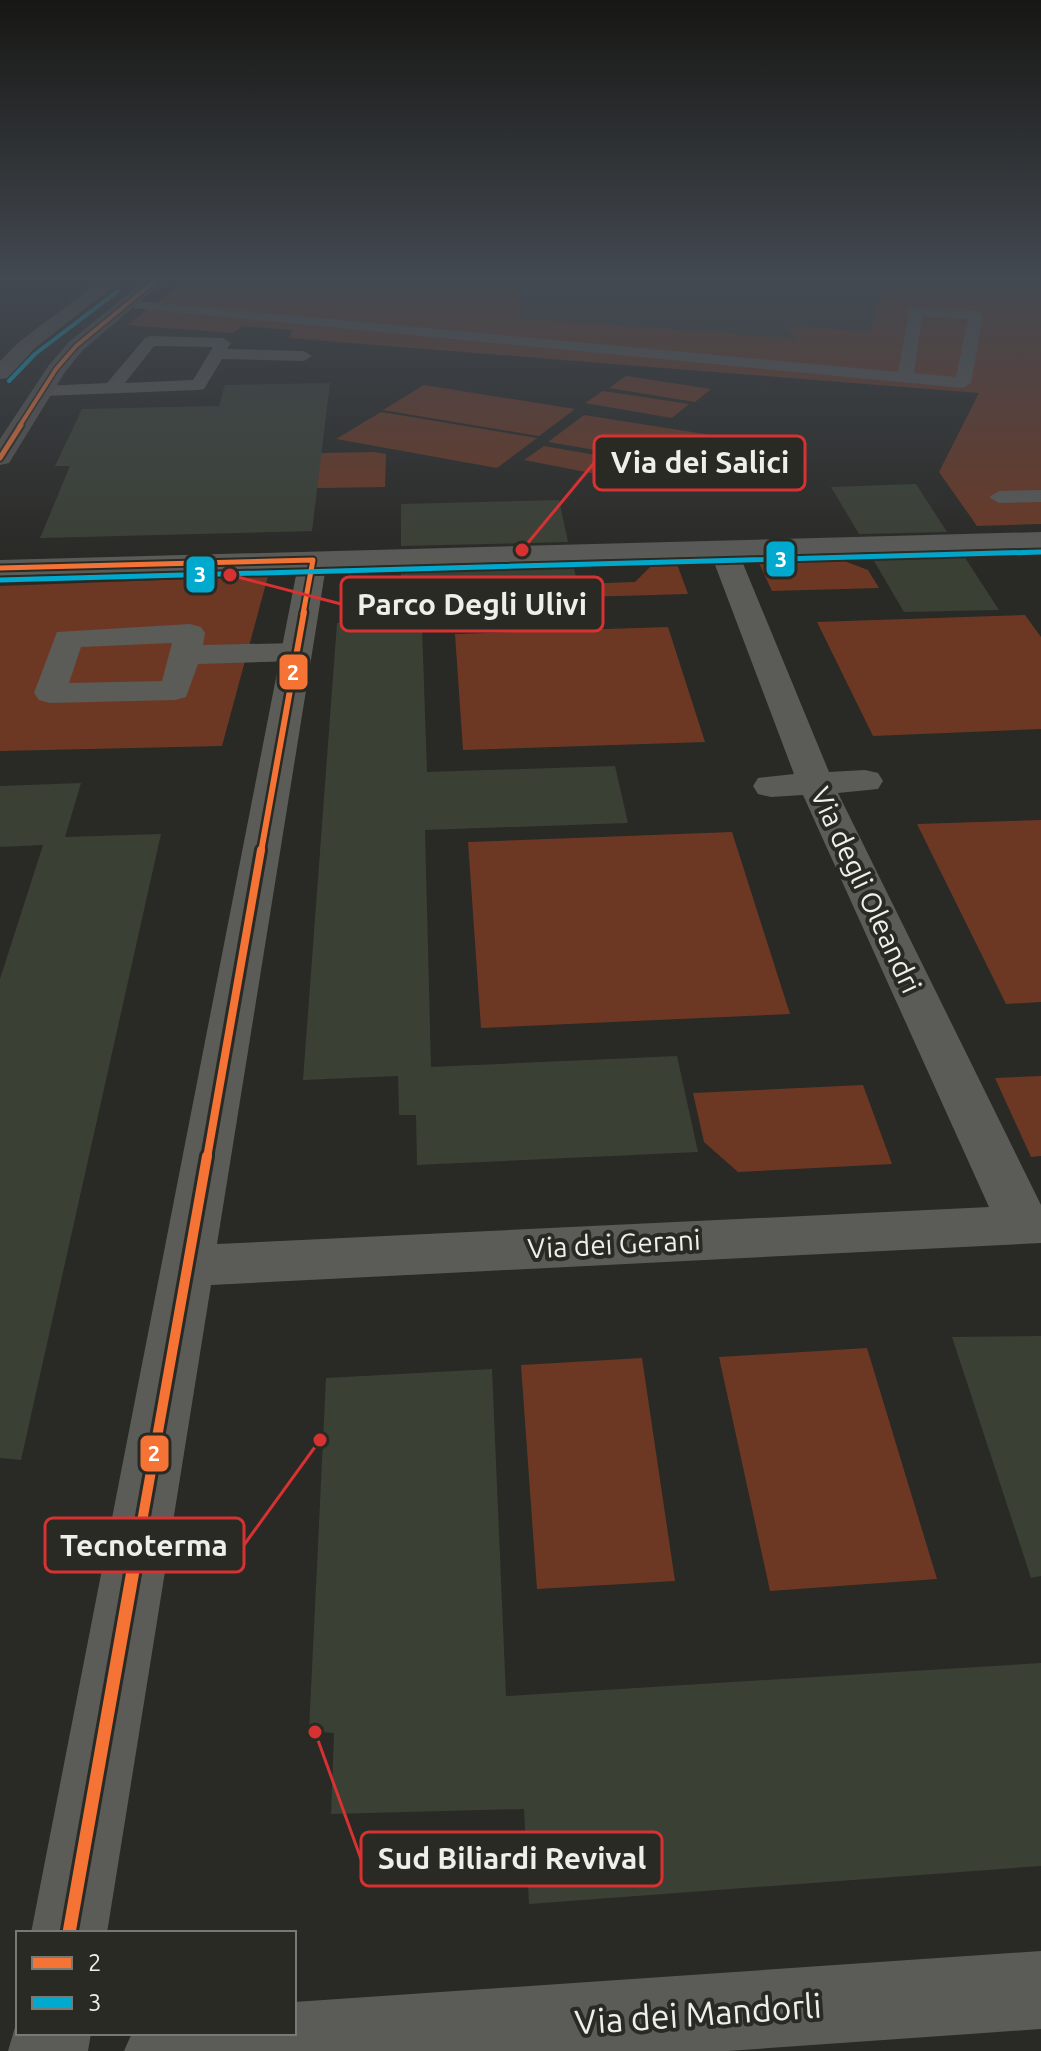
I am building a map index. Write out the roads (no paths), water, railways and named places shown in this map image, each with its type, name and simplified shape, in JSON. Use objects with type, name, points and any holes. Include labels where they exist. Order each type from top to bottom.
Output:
[{"type":"main road","points":[[0,458],[51,377]]},
{"type":"street","points":[[0,568],[1041,540]]},
{"type":"street","name":"Via degli Oleandri","points":[[723,549],[816,784],[1032,1224]]},
{"type":"street","points":[[69,1931],[313,560]]},
{"type":"street","points":[[185,655],[297,652]]},
{"type":"street","points":[[771,786],[865,781]]},
{"type":"street","name":"Via dei Gerani","points":[[188,1266],[1032,1224]]},
{"type":"street","name":"Via dei Mandorli","points":[[164,2051],[1041,1990]]},
{"type":"lane","points":[[112,388],[121,377]]},
{"type":"lane","points":[[43,391],[198,385],[203,377]]},
{"type":"lane","points":[[902,377],[963,383],[964,377]]},
{"type":"lane","points":[[999,497],[1041,496]]},
{"type":"place","name":"Via dei Salici","points":[[522,550]]},
{"type":"place","name":"Parco Degli Ulivi","points":[[230,575]]},
{"type":"place","name":"Tecnoterma","points":[[320,1440]]},
{"type":"place","name":"Sud Biliardi Revival","points":[[315,1732]]}]
